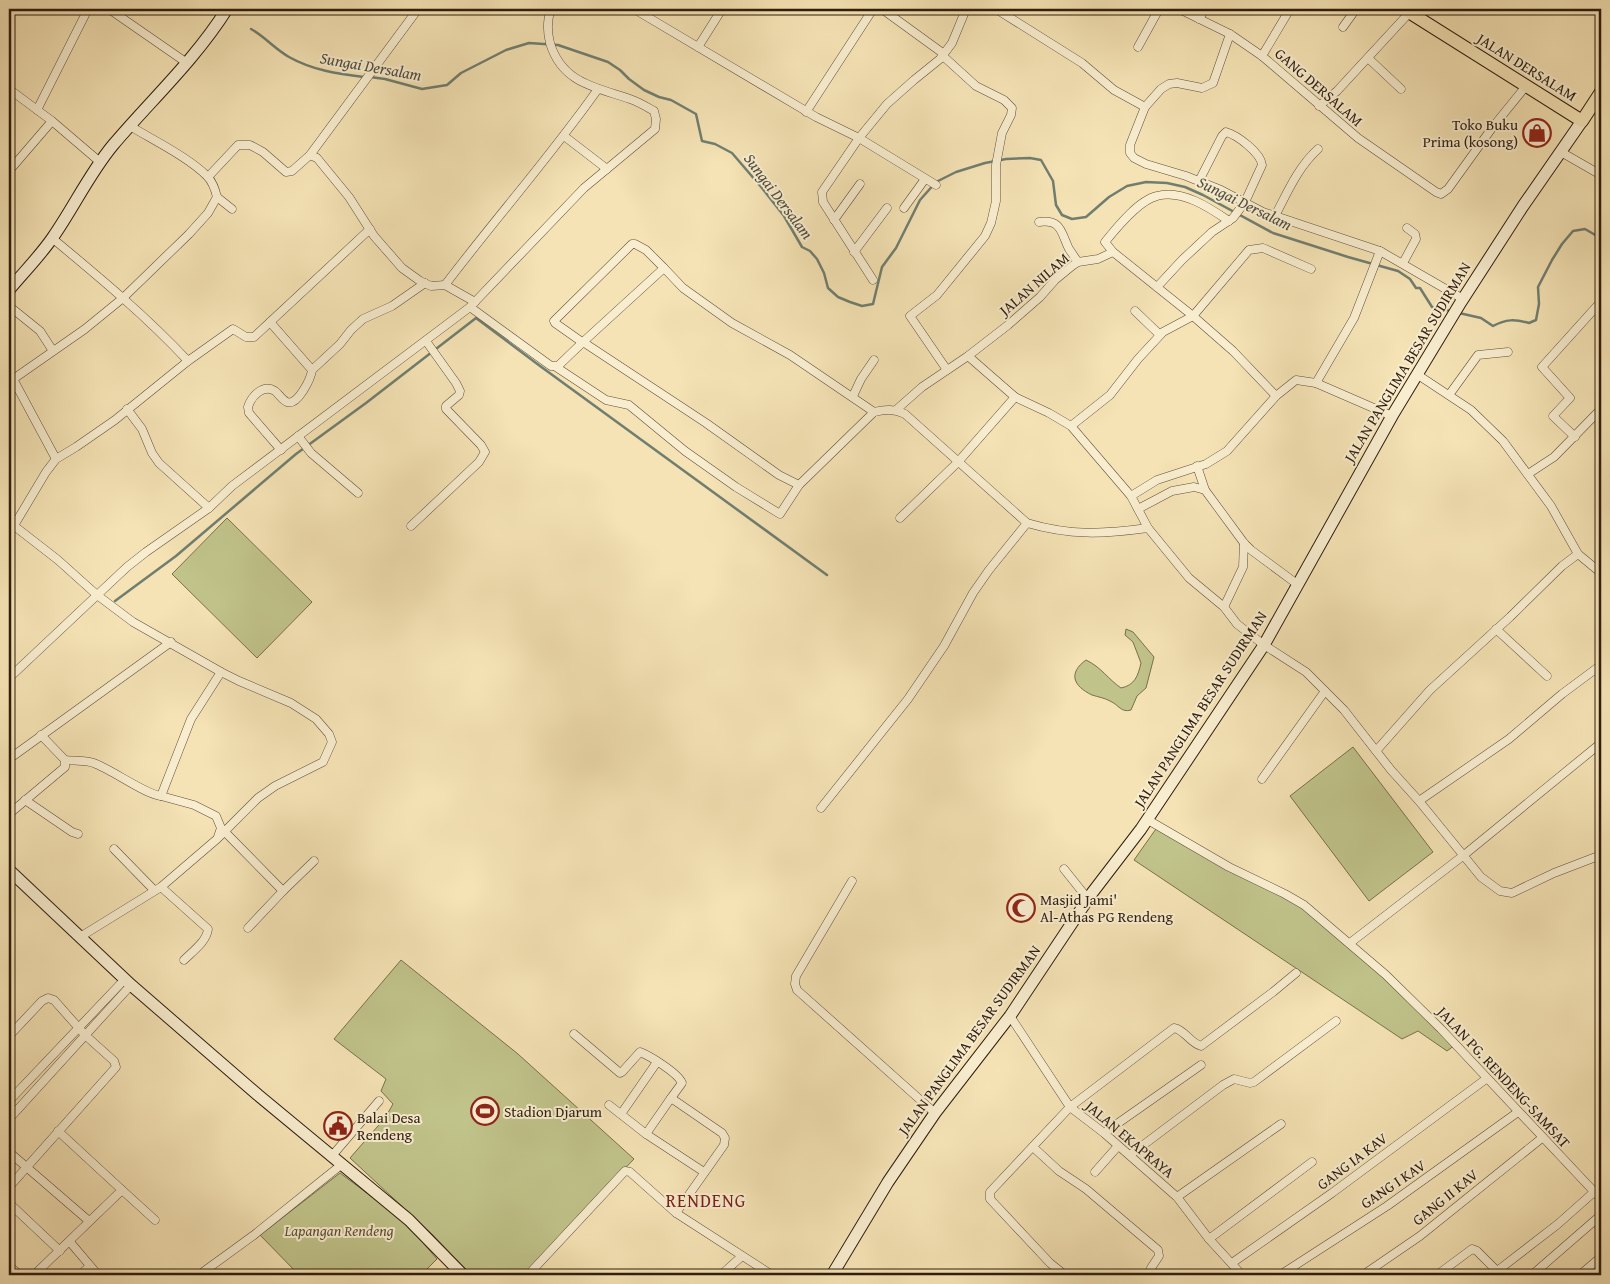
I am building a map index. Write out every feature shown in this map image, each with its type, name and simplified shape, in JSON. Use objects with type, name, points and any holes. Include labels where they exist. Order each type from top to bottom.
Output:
[{"type":"main road","points":[[9,290],[52,238],[100,162],[187,63],[214,30],[227,9]]},
{"type":"main road","name":"JALAN DERSALAM","points":[[1407,11],[1582,121]]},
{"type":"main road","name":"JALAN PANGLIMA BESAR SUDIRMAN","points":[[832,1275],[888,1182],[935,1113],[1010,1016],[1088,899],[1148,820],[1264,645],[1392,416],[1462,300],[1523,206],[1601,92]]},
{"type":"main road","points":[[9,870],[128,982],[331,1157],[409,1220],[463,1275]]},
{"type":"street","points":[[37,110],[88,9]]},
{"type":"street","points":[[109,9],[187,63]]},
{"type":"street","points":[[208,177],[238,145],[250,145],[263,152],[286,172],[292,171],[310,156],[418,9]]},
{"type":"street","points":[[9,678],[97,595],[146,552],[209,508],[232,486],[281,450],[300,439],[428,343],[472,304],[584,188],[655,129],[656,119],[654,111],[633,100],[588,85],[567,73],[556,59],[549,38],[547,24],[551,9]]},
{"type":"street","points":[[634,9],[806,112],[858,138],[936,185]]},
{"type":"street","points":[[806,112],[872,9]]},
{"type":"street","points":[[882,9],[943,55],[976,86],[1004,100],[1012,108],[1011,115],[1002,133],[996,165],[996,201],[991,223],[980,244],[960,265],[937,295],[910,316],[947,370]]},
{"type":"street","points":[[873,280],[823,202],[822,192],[858,138],[887,104],[943,55],[952,43],[966,9]]},
{"type":"street","points":[[996,9],[1082,63],[1114,90],[1145,107]]},
{"type":"street","points":[[1138,47],[1159,9]]},
{"type":"street","name":"GANG DERSALAM","points":[[1179,9],[1230,34],[1262,56],[1358,138],[1441,194],[1448,189],[1492,128],[1526,86]]},
{"type":"street","points":[[1199,18],[1205,9]]},
{"type":"street","points":[[1262,56],[1290,9]]},
{"type":"street","points":[[1343,27],[1356,9]]},
{"type":"street","points":[[698,47],[720,10]]},
{"type":"street","points":[[1319,106],[1337,91],[1368,58],[1407,11]]},
{"type":"street","points":[[1230,34],[1213,83],[1202,88],[1177,83],[1168,84],[1145,107],[1130,145],[1130,153],[1134,158],[1146,164],[1222,190],[1243,206],[1275,216],[1378,256],[1403,263],[1462,300]]},
{"type":"street","points":[[1368,58],[1401,89]]},
{"type":"street","points":[[9,89],[52,121],[100,162]]},
{"type":"street","points":[[445,285],[564,136],[598,89]]},
{"type":"street","points":[[9,171],[52,121]]},
{"type":"street","points":[[130,126],[192,164],[208,177],[214,186],[217,197],[232,208]]},
{"type":"street","points":[[1156,287],[1212,232],[1231,219],[1243,206],[1262,162],[1253,150],[1229,133],[1224,134],[1199,181]]},
{"type":"street","points":[[564,136],[607,169]]},
{"type":"street","points":[[1275,216],[1300,169],[1318,149]]},
{"type":"street","points":[[1561,152],[1601,175]]},
{"type":"street","points":[[310,156],[317,158],[402,268],[431,286],[445,285],[551,366],[556,367],[606,400],[629,405],[685,451],[736,487],[780,514],[798,485],[874,412],[886,409],[896,410],[905,414],[1027,523],[1052,530],[1080,533],[1112,533],[1148,528]]},
{"type":"street","points":[[904,208],[925,179]]},
{"type":"street","points":[[834,220],[860,184]]},
{"type":"street","points":[[1231,219],[1210,208],[1171,194],[1156,196],[1144,202],[1119,225],[1105,242],[1113,252],[1193,316],[1233,351],[1276,396]]},
{"type":"street","points":[[56,459],[11,380],[85,329],[123,298],[189,234],[208,213],[217,197]]},
{"type":"street","points":[[854,252],[887,208]]},
{"type":"street","points":[[1039,222],[1046,221],[1059,227],[1069,249],[1078,262]]},
{"type":"street","points":[[1403,263],[1416,239],[1415,234],[1407,228]]},
{"type":"street","points":[[9,534],[11,522],[56,459],[116,420],[127,409],[188,361],[233,330],[246,337],[254,337],[370,229]]},
{"type":"street","points":[[52,238],[162,333],[188,361]]},
{"type":"street","points":[[798,485],[779,475],[554,321],[632,244],[635,244],[644,248],[684,288],[732,323],[790,355],[874,412]]},
{"type":"street","points":[[1071,426],[1110,395],[1160,335],[1193,316],[1249,250],[1263,248],[1311,270]]},
{"type":"street","name":"JALAN NILAM","points":[[896,410],[922,388],[1008,325],[1040,297],[1055,280],[1078,262],[1098,259],[1113,252]]},
{"type":"street","points":[[1316,383],[1354,318],[1378,256]]},
{"type":"street","points":[[556,367],[664,268]]},
{"type":"street","points":[[281,450],[249,413],[248,407],[254,395],[260,390],[266,389],[274,390],[287,402],[297,398],[307,385],[312,370],[363,319],[392,306],[425,283]]},
{"type":"street","points":[[9,306],[40,331],[53,352]]},
{"type":"street","points":[[1576,437],[1553,416],[1570,398],[1542,367],[1597,306]]},
{"type":"street","points":[[1135,311],[1160,335]]},
{"type":"street","points":[[270,322],[312,370]]},
{"type":"street","points":[[411,526],[479,462],[486,452],[446,408],[459,395],[460,391],[428,343]]},
{"type":"street","points":[[1449,396],[1478,355],[1508,352]]},
{"type":"street","points":[[968,356],[1015,396],[1071,426],[1131,496],[1148,528],[1188,578],[1224,607],[1238,624],[1264,645],[1306,672],[1344,710],[1390,770],[1419,801],[1481,877],[1500,891],[1512,893],[1554,873],[1601,855]]},
{"type":"street","points":[[853,396],[861,379],[874,360]]},
{"type":"street","points":[[1418,375],[1471,410],[1503,441],[1550,506],[1578,554],[1601,573]]},
{"type":"street","points":[[1131,496],[1157,480],[1206,464],[1227,450],[1276,396],[1296,380],[1316,383],[1392,416]]},
{"type":"street","points":[[900,518],[958,462],[1015,396]]},
{"type":"street","points":[[127,409],[142,429],[159,463],[209,508]]},
{"type":"street","points":[[1528,474],[1554,457],[1576,437],[1601,409]]},
{"type":"street","points":[[300,439],[308,450],[358,493]]},
{"type":"street","points":[[1197,466],[1205,490],[1244,543],[1297,584]]},
{"type":"street","points":[[1138,509],[1172,491],[1194,487],[1205,490]]},
{"type":"street","points":[[11,522],[97,595],[133,622],[238,681],[290,703],[316,719],[330,734],[332,742],[323,762],[275,786],[258,798],[225,832],[157,888],[80,936]]},
{"type":"street","points":[[821,808],[908,699],[944,646],[987,572],[1027,523]]},
{"type":"street","points":[[1224,607],[1243,567],[1244,543]]},
{"type":"street","points":[[1376,751],[1430,690],[1562,566],[1578,554]]},
{"type":"street","points":[[1496,629],[1547,676]]},
{"type":"street","points":[[9,759],[171,642]]},
{"type":"street","points":[[1419,801],[1510,739],[1562,694],[1601,665]]},
{"type":"street","points":[[161,796],[191,719],[221,672]]},
{"type":"street","points":[[1262,779],[1325,691]]},
{"type":"street","points":[[41,735],[65,760],[91,762],[117,773],[153,795],[194,805],[216,816],[221,828],[217,838]]},
{"type":"street","points":[[1350,943],[1464,855],[1601,743]]},
{"type":"street","points":[[9,814],[61,772],[65,767],[65,760]]},
{"type":"street","points":[[25,800],[72,832],[78,834]]},
{"type":"street","name":"JALAN PG. RENDENG-SAMSAT","points":[[1148,820],[1228,867],[1304,905],[1350,943],[1386,974],[1441,1029],[1601,1199]]},
{"type":"street","points":[[225,832],[283,891]]},
{"type":"street","points":[[114,849],[157,888],[208,929],[202,941],[184,960]]},
{"type":"street","points":[[248,928],[314,861]]},
{"type":"street","points":[[1064,868],[1088,899]]},
{"type":"street","points":[[852,881],[796,976],[795,984],[798,990],[935,1113]]},
{"type":"street","points":[[1065,1275],[1029,1242],[988,1197],[990,1192],[1070,1108],[1174,1028],[1201,1046],[1296,973]]},
{"type":"street","points":[[9,1101],[78,1028],[128,982]]},
{"type":"street","points":[[9,1119],[85,1035],[128,982]]},
{"type":"street","points":[[9,1036],[42,1001],[48,998],[54,1000],[78,1028],[114,1061],[116,1067],[9,1187]]},
{"type":"street","name":"JALAN EKAPRAYA","points":[[1010,1016],[1070,1108],[1104,1133],[1177,1197],[1209,1239],[1242,1275]]},
{"type":"street","points":[[1130,1155],[1223,1085],[1234,1079],[1250,1083],[1254,1082],[1336,1021]]},
{"type":"street","points":[[574,1034],[620,1072],[640,1052],[681,1078],[682,1082],[646,1134]]},
{"type":"street","points":[[620,1114],[657,1062]]},
{"type":"street","points":[[1104,1133],[1201,1065]]},
{"type":"street","name":"GANG IA KAV","points":[[1232,1263],[1332,1193],[1486,1079]]},
{"type":"street","points":[[671,1098],[722,1132],[725,1138],[724,1145],[676,1213]]},
{"type":"street","points":[[331,1157],[378,1101]]},
{"type":"street","points":[[609,1105],[646,1134],[704,1172]]},
{"type":"street","name":"GANG I KAV","points":[[1285,1274],[1387,1206],[1518,1112]]},
{"type":"street","points":[[1177,1197],[1281,1124]]},
{"type":"street","points":[[58,1132],[154,1220]]},
{"type":"street","name":"GANG II KAV","points":[[1364,1275],[1420,1236],[1542,1138]]},
{"type":"street","points":[[1095,1172],[1118,1146]]},
{"type":"street","points":[[1033,1147],[1059,1171],[1086,1190],[1158,1250],[1160,1256],[1152,1268],[1154,1275]]},
{"type":"street","points":[[9,1152],[89,1221]]},
{"type":"street","points":[[1209,1239],[1312,1162]]},
{"type":"street","points":[[199,1275],[254,1235],[341,1165]]},
{"type":"street","points":[[528,1275],[625,1171],[630,1172],[676,1213],[772,1275]]},
{"type":"street","points":[[34,1275],[122,1190]]},
{"type":"street","points":[[1437,1275],[1446,1273],[1472,1250],[1477,1251],[1494,1273],[1558,1224],[1594,1192]]},
{"type":"street","points":[[9,1203],[60,1251]]},
{"type":"street","points":[[1532,1275],[1601,1216]]},
{"type":"street","points":[[70,1242],[98,1275]]},
{"type":"street","points":[[722,1275],[742,1256]]},
{"type":"street","points":[[1580,1275],[1601,1257]]},
{"type":"street","points":[[9,1266],[20,1275]]},
{"type":"street","points":[[80,1275],[90,1266]]},
{"type":"green space","points":[[227,518],[312,602],[257,658],[172,574]]},
{"type":"green space","points":[[1126,629],[1133,632],[1154,657],[1146,688],[1137,696],[1131,710],[1128,711],[1122,710],[1108,700],[1092,695],[1081,688],[1075,679],[1077,670],[1086,660],[1096,666],[1121,688],[1130,685],[1137,676],[1141,663],[1133,642],[1125,635]]},
{"type":"green space","points":[[1353,747],[1433,852],[1369,901],[1290,796]]},
{"type":"green space","points":[[1158,826],[1285,894],[1350,943],[1455,1045],[1447,1051],[1418,1031],[1402,1039],[1134,860]]},
{"type":"green space","name":"Stadion Djarum","points":[[401,960],[518,1054],[634,1159],[523,1275],[471,1275],[433,1235],[350,1158],[385,1118],[393,1104],[381,1091],[386,1079],[334,1039]]},
{"type":"green space","name":"Lapangan Rendeng","points":[[340,1173],[403,1220],[437,1259],[421,1275],[299,1275],[260,1235]]},
{"type":"waterway","name":"Sungai Dersalam","points":[[251,29],[284,54],[307,65],[325,71],[364,77]]},
{"type":"waterway","name":"Sungai Dersalam","points":[[370,77],[422,89],[447,85],[461,73],[506,50],[529,43],[558,45],[608,62],[644,90],[671,100],[696,114],[702,141],[715,144],[732,153],[784,216],[802,247],[810,251],[817,259],[824,273],[828,288],[838,297],[862,306],[873,304],[882,267],[896,248],[920,200],[936,182],[956,172],[985,163],[1006,159],[1030,158],[1041,160],[1053,181],[1056,205],[1062,215],[1072,219],[1086,217],[1109,197],[1127,186],[1146,182],[1167,183],[1185,187],[1273,233],[1398,271],[1410,279],[1416,288],[1420,288],[1432,307],[1451,311]]},
{"type":"waterway","name":"Sungai Dersalam","points":[[1459,313],[1481,318],[1493,326],[1506,321],[1515,320],[1529,323],[1536,320],[1539,304],[1538,287],[1562,244],[1573,231],[1585,229],[1597,236],[1601,243]]},
{"type":"waterway","points":[[115,601],[176,556],[296,454],[366,403],[476,318],[827,575]]},
{"type":"place","name":"Toko Buku Prima (kosong)","points":[[1537,133]]},
{"type":"place","name":"Masjid Jami' Al-Athas PG Rendeng","points":[[1021,908]]},
{"type":"place","name":"Stadion Djarum","points":[[485,1111]]},
{"type":"place","name":"Balai Desa Rendeng","points":[[338,1126]]},
{"type":"district","name":"RENDENG","points":[[706,1200]]}]
